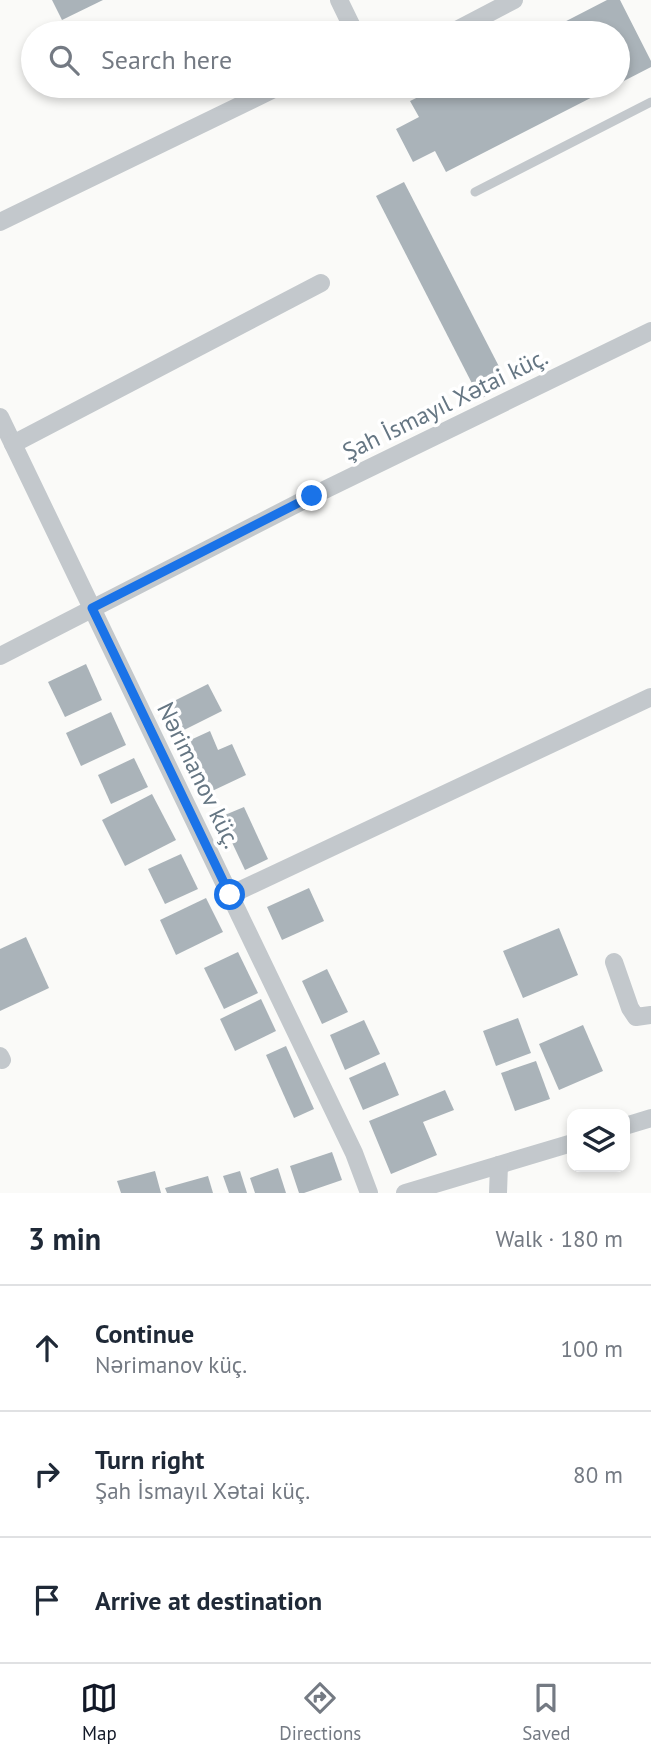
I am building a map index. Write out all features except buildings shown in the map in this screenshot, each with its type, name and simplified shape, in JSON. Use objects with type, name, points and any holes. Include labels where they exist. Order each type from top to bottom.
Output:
[{"type":"street","points":[[339,0],[349,21]]},
{"type":"street","points":[[474,21],[514,0]]},
{"type":"street","points":[[0,222],[255,98]]},
{"type":"street","points":[[13,444],[321,283]]},
{"type":"street","name":"Şah İsmayıl Xətai küç.","points":[[0,656],[312,496],[651,331]]},
{"type":"street","name":"Nərimanov küç.","points":[[0,417],[354,1153],[369,1193]]},
{"type":"street","points":[[230,895],[651,697]]},
{"type":"street","points":[[614,962],[630,1008],[636,1017],[651,1015]]},
{"type":"street","points":[[630,1124],[651,1118]]},
{"type":"street","points":[[405,1193],[567,1145]]},
{"type":"street","points":[[498,1193],[499,1165]]},
{"type":"lane","points":[[475,192],[651,102]]},
{"type":"route","points":[[230,895],[92,608],[312,496]]}]
